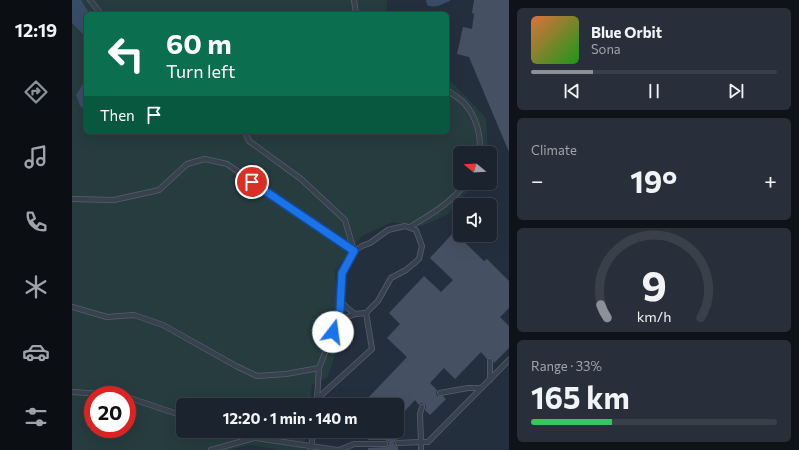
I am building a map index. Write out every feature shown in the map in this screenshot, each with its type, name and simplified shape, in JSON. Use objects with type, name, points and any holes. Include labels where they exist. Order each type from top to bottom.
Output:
[{"type":"lane","points":[[90,0],[99,12]]},
{"type":"lane","points":[[353,0],[356,12]]},
{"type":"lane","points":[[449,92],[464,104],[477,125],[480,146]]},
{"type":"lane","points":[[245,134],[249,141],[302,179],[345,220],[354,251]]},
{"type":"lane","points":[[72,199],[114,200],[159,190],[187,164],[205,159],[227,164],[354,251]]},
{"type":"lane","points":[[410,228],[439,210],[460,190]]},
{"type":"lane","points":[[317,398],[319,368],[340,310],[342,273],[354,251],[370,243],[388,230],[406,226],[416,230],[422,246],[419,259],[406,270],[391,278],[378,301],[366,313],[355,314],[336,322]]},
{"type":"lane","points":[[340,300],[355,314]]},
{"type":"lane","points":[[72,307],[107,317],[134,315],[163,325],[236,366],[257,376],[286,374],[319,368]]},
{"type":"lane","points":[[318,398],[372,349],[366,313]]},
{"type":"lane","points":[[398,443],[428,442],[509,360]]},
{"type":"lane","points":[[490,361],[490,380]]},
{"type":"lane","points":[[440,393],[462,389],[481,388]]},
{"type":"lane","points":[[72,392],[84,393]]},
{"type":"lane","points":[[136,400],[176,414]]},
{"type":"lane","points":[[421,450],[420,414],[422,407]]},
{"type":"lane","points":[[211,450],[256,438],[311,448],[338,450],[354,444],[385,444]]},
{"type":"lane","points":[[311,448],[312,438]]},
{"type":"green space","points":[[72,0],[387,0],[386,12],[84,12],[84,134],[449,134],[449,79],[486,118],[488,146],[453,146],[453,190],[469,190],[462,198],[453,198],[453,208],[448,214],[422,226],[392,222],[362,236],[335,271],[340,338],[328,377],[312,385],[311,398],[176,398],[176,438],[305,438],[304,450],[282,450],[249,445],[229,450],[72,450]]},
{"type":"water","points":[[72,0],[81,0],[89,12],[84,12],[84,35],[72,23]]},
{"type":"water","points":[[426,0],[451,0],[439,6],[430,6],[427,5]]},
{"type":"water","points":[[84,82],[84,109],[80,106],[76,95]]},
{"type":"building","points":[[474,0],[509,0],[509,152],[469,57],[457,54],[463,27],[472,29]]},
{"type":"building","points":[[453,233],[453,242],[464,242],[484,261],[487,259],[509,281],[509,308],[500,317],[509,326],[509,348],[494,363],[492,358],[487,359],[481,352],[455,379],[444,368],[430,383],[437,390],[437,396],[443,396],[446,399],[430,415],[425,410],[426,406],[424,404],[421,403],[419,405],[415,400],[404,412],[404,398],[369,398],[407,357],[387,338],[400,324],[389,313],[424,276],[441,292],[453,280],[430,258]]},
{"type":"building","points":[[368,438],[398,438],[394,443],[398,447],[398,450],[368,450],[368,448],[387,447],[389,444],[385,440],[368,440]]},
{"type":"route","points":[[252,182],[354,251],[342,273],[340,310],[333,332]]}]
